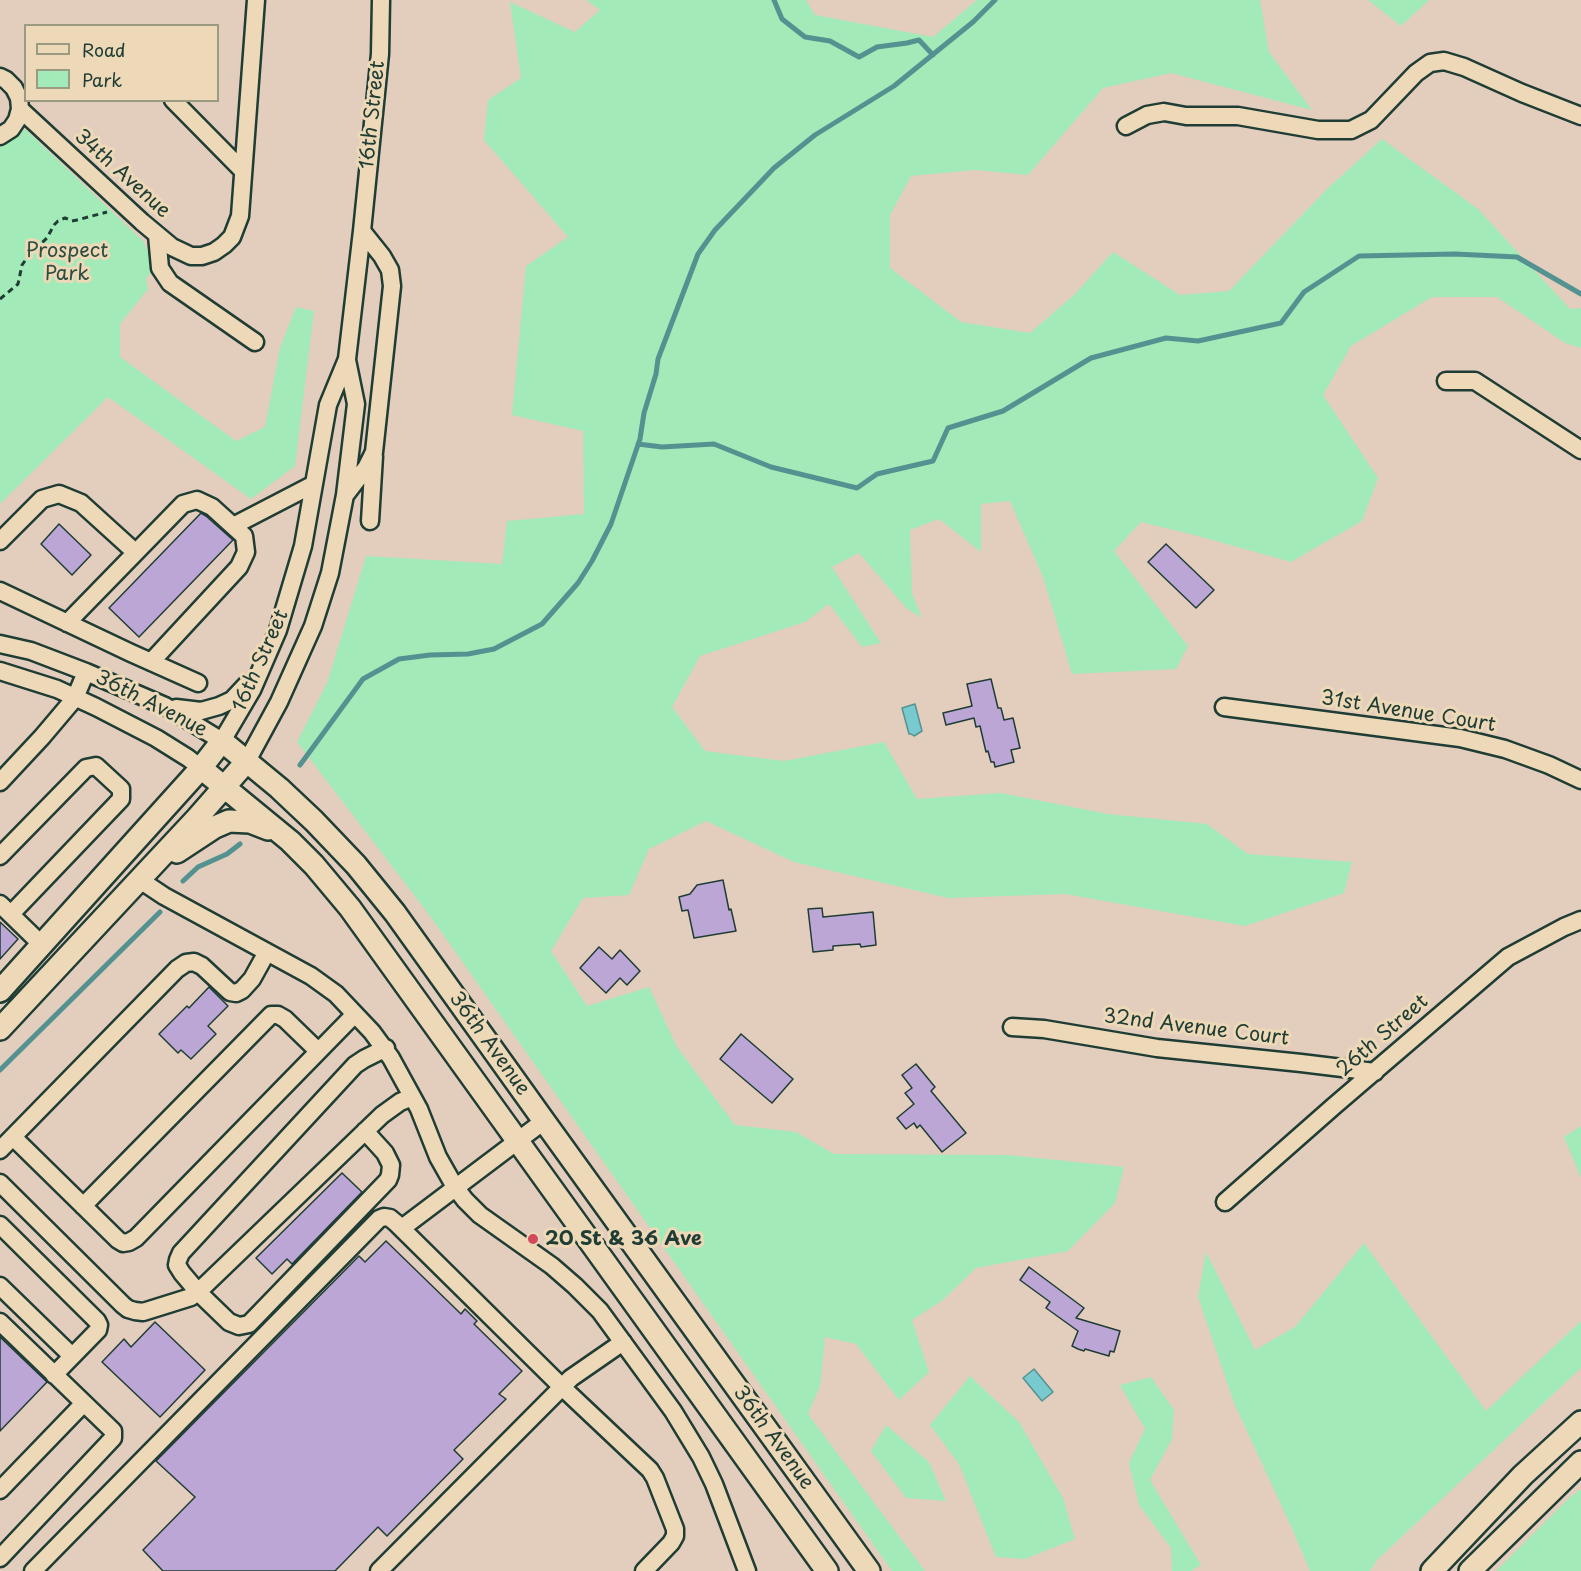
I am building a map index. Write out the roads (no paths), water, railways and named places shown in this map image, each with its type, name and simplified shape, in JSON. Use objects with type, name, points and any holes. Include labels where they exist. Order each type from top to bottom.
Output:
[{"type":"main road","name":"36th Avenue","points":[[222,741],[314,820],[356,865],[395,913],[864,1569]]},
{"type":"main road","name":"16th Street","points":[[0,991],[201,768],[222,741]]},
{"type":"main road","name":"16th Street","points":[[0,1029],[247,761]]},
{"type":"main road","name":"36th Avenue","points":[[201,768],[290,841],[314,865],[350,908],[827,1571]]},
{"type":"main road","points":[[144,875],[215,827],[229,821],[250,822],[290,841]]},
{"type":"main road","points":[[1432,1571],[1523,1475],[1581,1422]]},
{"type":"main road","points":[[1470,1571],[1581,1462]]},
{"type":"street","points":[[243,171],[256,0]]},
{"type":"street","name":"16th Street","points":[[222,741],[252,690],[278,630],[303,546],[328,405],[347,359],[380,54],[381,0]]},
{"type":"street","points":[[1126,126],[1147,116],[1164,112],[1186,117],[1238,117],[1318,130],[1351,130],[1371,120],[1416,73],[1430,63],[1444,61],[1464,67],[1581,116]]},
{"type":"street","name":"34th Avenue","points":[[0,77],[14,88],[19,98],[20,109],[157,235],[172,247],[191,256],[202,256],[214,252],[232,237],[240,216],[243,171]]},
{"type":"street","points":[[175,102],[243,171]]},
{"type":"street","points":[[0,136],[11,129],[20,109]]},
{"type":"street","name":"16th Street","points":[[362,231],[390,270],[392,286],[369,521]]},
{"type":"street","points":[[157,235],[159,268],[170,283],[255,342]]},
{"type":"street","name":"16th Street","points":[[247,761],[279,702],[313,626],[330,573],[345,495],[356,404],[347,359]]},
{"type":"street","points":[[1446,381],[1475,381],[1581,450]]},
{"type":"street","name":"16th Street","points":[[345,495],[366,468],[374,452]]},
{"type":"street","points":[[233,526],[314,484]]},
{"type":"street","points":[[0,541],[42,499],[60,494],[81,503],[135,552]]},
{"type":"street","points":[[67,623],[183,504],[197,500],[212,507],[244,536],[246,552],[239,567],[151,662]]},
{"type":"street","points":[[0,591],[198,683]]},
{"type":"street","points":[[165,706],[201,711],[232,700],[252,678],[278,630]]},
{"type":"street","name":"36th Avenue","points":[[0,644],[31,651],[165,706],[222,741]]},
{"type":"street","name":"36th Avenue","points":[[0,671],[36,682],[96,707],[156,738],[201,768]]},
{"type":"street","points":[[0,782],[75,698],[86,672]]},
{"type":"street","name":"31st Avenue Court","points":[[1224,707],[1460,738],[1505,749],[1549,765],[1581,780]]},
{"type":"street","points":[[0,856],[86,768],[96,766],[121,789],[120,799],[5,909],[41,944]]},
{"type":"street","points":[[144,875],[164,896],[311,976],[336,994],[386,1048],[412,1096],[438,1157],[465,1200],[480,1215],[552,1266],[600,1311],[673,1411],[701,1457],[714,1484],[747,1571]]},
{"type":"street","name":"26th Street","points":[[1225,1202],[1508,957],[1581,920]]},
{"type":"street","points":[[0,1150],[177,969],[186,963],[194,962],[202,966],[230,992],[236,993],[252,979],[267,952]]},
{"type":"street","points":[[13,1137],[118,1240],[123,1243],[129,1242],[136,1238],[355,1014]]},
{"type":"street","points":[[83,1206],[271,1015],[278,1015],[285,1019],[318,1051]]},
{"type":"street","name":"32nd Avenue Court","points":[[1012,1027],[1044,1029],[1157,1048],[1301,1062],[1375,1072]]},
{"type":"street","points":[[365,1131],[385,1153],[391,1165],[388,1180],[249,1324],[238,1326],[229,1322],[198,1292],[177,1266],[181,1253],[356,1065],[386,1048]]},
{"type":"street","points":[[0,1183],[128,1309],[143,1312],[191,1297],[198,1292],[382,1114],[412,1096]]},
{"type":"street","points":[[402,1228],[544,1121]]},
{"type":"street","points":[[33,1571],[384,1217],[390,1218],[402,1228],[656,1478],[675,1529],[675,1536],[644,1571]]},
{"type":"street","points":[[0,1225],[98,1321],[98,1330],[54,1375]]},
{"type":"street","points":[[0,1286],[72,1356]]},
{"type":"street","points":[[0,1322],[112,1431],[113,1438],[0,1558]]},
{"type":"street","points":[[379,1571],[571,1378],[623,1342]]},
{"type":"street","points":[[0,1490],[84,1403]]},
{"type":"street","points":[[0,1566],[5,1571]]},
{"type":"water","points":[[915,704],[922,731],[914,736],[909,734],[902,708]]},
{"type":"water","points":[[1034,1369],[1053,1392],[1042,1401],[1023,1378]]},
{"type":"waterway","points":[[774,0],[782,19],[805,37],[830,41],[859,57],[877,47],[919,40],[933,55]]},
{"type":"waterway","points":[[300,765],[363,679],[399,659],[468,654],[494,649],[542,624],[578,583],[611,524],[640,439],[644,413],[656,374],[658,359],[698,254],[715,230],[774,168],[815,135],[894,86],[973,22],[995,0]]},
{"type":"waterway","points":[[638,444],[662,447],[714,444],[771,467],[857,488],[877,474],[933,461],[948,428],[1003,411],[1091,358],[1166,338],[1198,341],[1281,323],[1304,292],[1359,256],[1455,254],[1517,257],[1581,294]]},
{"type":"waterway","points":[[183,881],[198,867],[227,854],[240,844]]},
{"type":"waterway","points":[[0,1070],[160,912]]},
{"type":"place","name":"20 St & 36 Ave","points":[[533,1239]]},
{"type":"park label","name":"Prospect Park","points":[[67,262]]}]
